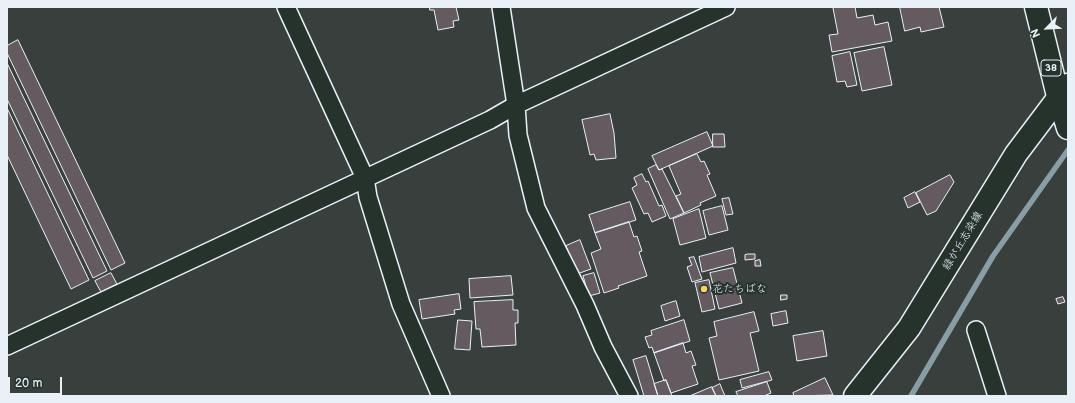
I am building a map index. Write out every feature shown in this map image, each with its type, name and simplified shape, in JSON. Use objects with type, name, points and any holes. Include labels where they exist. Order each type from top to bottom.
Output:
[{"type":"street","points":[[286,7],[365,178],[368,196],[401,304],[441,396]]},
{"type":"street","points":[[500,7],[516,105],[518,135],[536,208],[585,305],[604,347],[630,396]]},
{"type":"street","points":[[7,346],[490,120],[516,105],[726,7]]},
{"type":"street","name":"38","points":[[1036,7],[1063,91],[1068,128]]},
{"type":"street","name":"緑が丘志染線","points":[[855,396],[909,328],[1016,154],[1063,91]]},
{"type":"street","points":[[976,330],[998,396]]},
{"type":"building","points":[[430,7],[456,7],[459,20],[453,21],[454,27],[438,30],[434,10],[430,10]]},
{"type":"building","points":[[855,7],[857,18],[873,15],[875,25],[888,22],[892,41],[832,52],[829,35],[838,34],[833,8]]},
{"type":"building","points":[[900,7],[939,7],[944,27],[921,32],[920,27],[905,31]]},
{"type":"building","points":[[18,40],[125,263],[111,270],[7,53],[7,46]]},
{"type":"building","points":[[884,47],[892,85],[862,91],[854,53]]},
{"type":"building","points":[[850,52],[857,85],[847,87],[845,81],[837,82],[832,56]]},
{"type":"building","points":[[7,63],[107,271],[93,278],[7,99]]},
{"type":"building","points":[[7,108],[89,280],[71,289],[7,155]]},
{"type":"building","points":[[610,114],[614,133],[616,158],[596,160],[594,154],[590,155],[582,120]]},
{"type":"building","points":[[707,132],[713,146],[659,170],[652,156]]},
{"type":"building","points":[[713,134],[724,134],[725,147],[713,147]]},
{"type":"building","points":[[697,154],[701,162],[704,161],[710,174],[707,175],[716,196],[700,203],[701,205],[684,213],[676,196],[681,194],[669,166]]},
{"type":"building","points":[[656,165],[659,170],[662,169],[684,213],[670,219],[648,169]]},
{"type":"building","points":[[642,174],[646,182],[648,181],[659,206],[662,205],[666,216],[652,222],[648,213],[644,214],[632,188],[637,185],[634,178]]},
{"type":"building","points":[[950,175],[954,182],[936,211],[927,215],[916,193]]},
{"type":"building","points":[[915,192],[920,202],[908,208],[904,198]]},
{"type":"building","points":[[729,198],[733,214],[726,215],[722,199]]},
{"type":"building","points":[[630,202],[636,220],[595,233],[589,215]]},
{"type":"building","points":[[722,206],[728,230],[709,235],[703,211]]},
{"type":"building","points":[[699,209],[706,238],[680,245],[673,219]]},
{"type":"building","points":[[629,222],[634,237],[637,236],[642,251],[639,252],[647,276],[618,286],[619,288],[604,293],[591,253],[601,249],[595,233]]},
{"type":"building","points":[[580,240],[591,269],[577,274],[566,246]]},
{"type":"building","points":[[733,248],[736,263],[702,272],[699,257]]},
{"type":"building","points":[[755,254],[755,259],[745,260],[745,255]]},
{"type":"building","points":[[694,257],[702,279],[692,282],[687,267],[692,265],[689,258]]},
{"type":"building","points":[[760,260],[761,266],[755,266],[755,261]]},
{"type":"building","points":[[733,268],[742,303],[719,309],[710,273]]},
{"type":"building","points":[[111,273],[117,284],[101,292],[95,281]]},
{"type":"building","points":[[594,273],[600,293],[589,296],[583,276]]},
{"type":"building","points":[[511,276],[513,295],[470,298],[469,279]]},
{"type":"building","points":[[709,280],[715,309],[702,312],[695,283]]},
{"type":"building","points":[[459,294],[461,309],[454,310],[455,314],[422,319],[419,300]]},
{"type":"building","points":[[781,295],[787,295],[787,299],[781,300]]},
{"type":"building","points":[[1063,297],[1065,302],[1058,304],[1056,299]]},
{"type":"building","points":[[513,300],[513,310],[518,310],[518,323],[515,323],[516,345],[482,347],[480,329],[476,329],[474,302]]},
{"type":"building","points":[[676,301],[680,316],[665,321],[661,306]]},
{"type":"building","points":[[786,311],[788,323],[773,326],[771,314]]},
{"type":"building","points":[[754,312],[759,331],[750,333],[759,371],[719,380],[709,338],[717,336],[714,322]]},
{"type":"building","points":[[458,320],[472,321],[470,350],[455,349]]},
{"type":"building","points":[[684,320],[690,341],[654,353],[652,347],[649,348],[645,337],[652,335],[651,331]]},
{"type":"building","points":[[823,331],[827,356],[797,361],[793,336]]},
{"type":"building","points":[[683,343],[686,353],[691,351],[696,365],[692,366],[698,384],[671,393],[666,380],[664,381],[654,353]]},
{"type":"building","points":[[646,356],[658,396],[644,396],[633,360]]},
{"type":"building","points":[[769,372],[772,380],[742,388],[740,380]]},
{"type":"building","points":[[825,378],[833,395],[794,396],[793,393]]},
{"type":"building","points":[[666,380],[672,396],[658,396],[654,384]]},
{"type":"building","points":[[767,382],[771,393],[764,396],[738,396],[736,392]]},
{"type":"building","points":[[720,384],[725,396],[716,396],[712,388]]},
{"type":"building","points":[[712,387],[716,396],[690,396]]},
{"type":"waterway","points":[[911,396],[993,256],[1068,150]]},
{"type":"place","name":"花たちばな","points":[[704,289]]}]
